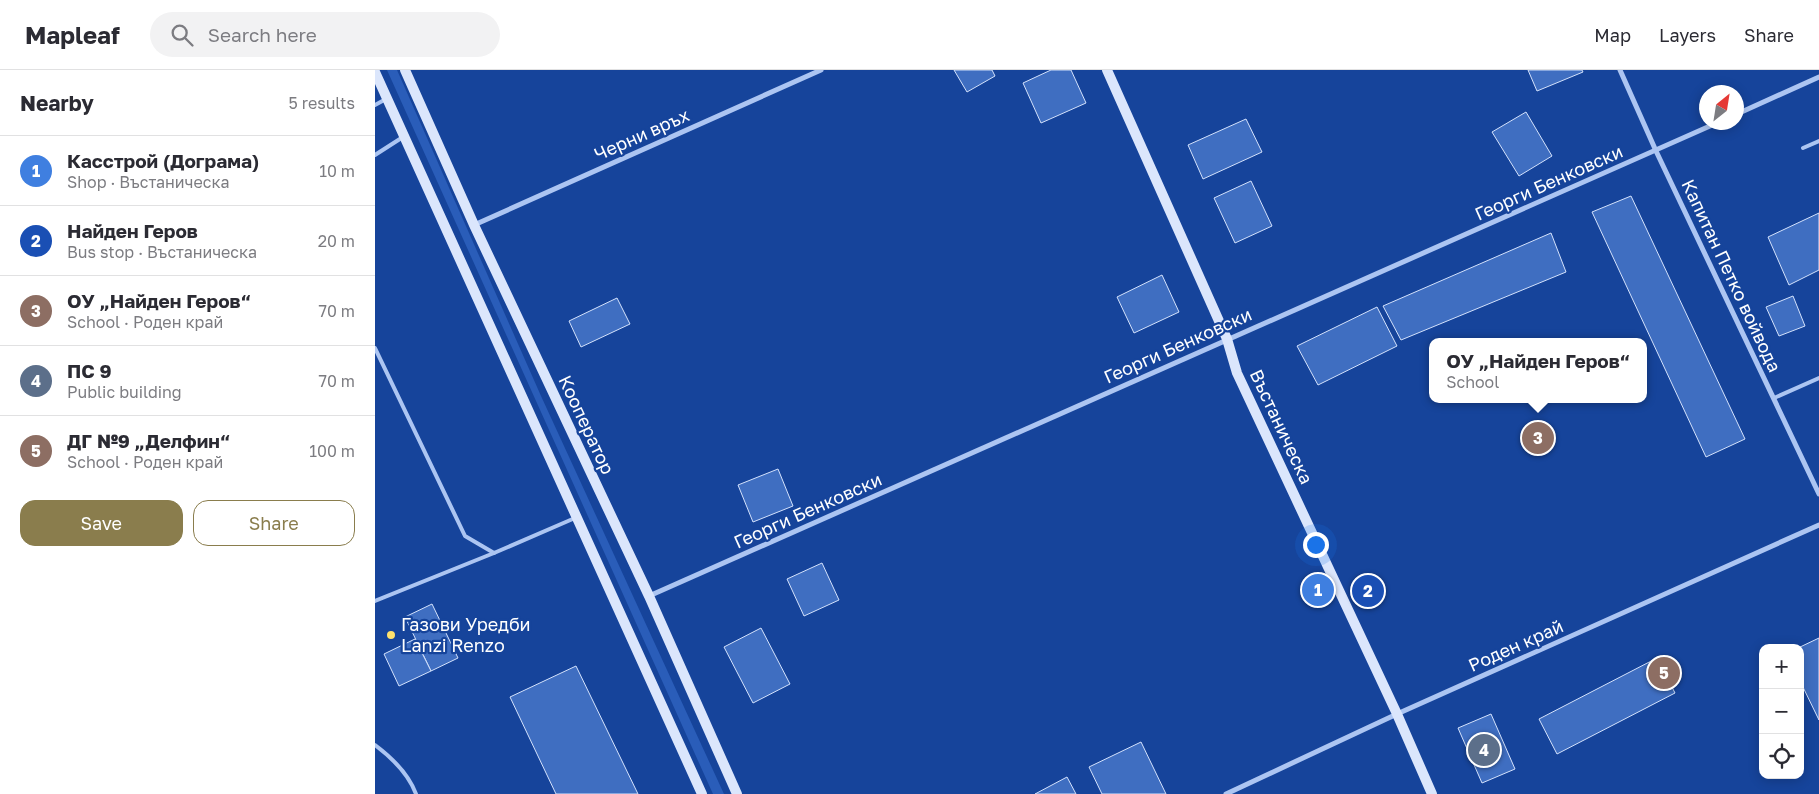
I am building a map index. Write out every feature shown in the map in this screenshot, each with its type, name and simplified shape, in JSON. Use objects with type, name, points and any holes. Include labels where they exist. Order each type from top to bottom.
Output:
[{"type":"street","name":"Кооператор","points":[[405,70],[474,225],[649,596],[737,794]]},
{"type":"street","name":"Черни връх","points":[[474,225],[821,70]]},
{"type":"street","name":"Въстаническа","points":[[1107,70],[1227,339],[1237,373],[1397,714],[1432,794]]},
{"type":"street","name":"Капитан Петко войвода","points":[[1620,70],[1656,151],[1819,494]]},
{"type":"street","points":[[375,72],[377,81],[405,136],[702,794]]},
{"type":"street","points":[[1744,111],[1819,77]]},
{"type":"street","name":"Георги Бенковски","points":[[649,596],[1702,130]]},
{"type":"street","name":"Роден край","points":[[1226,794],[1397,714],[1819,525]]},
{"type":"lane","points":[[375,105],[387,98]]},
{"type":"lane","points":[[375,155],[405,136]]},
{"type":"lane","points":[[1803,148],[1819,141]]},
{"type":"lane","points":[[375,348],[465,536],[493,553]]},
{"type":"lane","points":[[1774,398],[1819,378]]},
{"type":"lane","points":[[375,601],[576,517]]},
{"type":"lane","points":[[375,745],[389,756],[413,786],[416,794]]},
{"type":"shaded area","points":[[387,70],[397,70],[541,396],[724,794],[713,794]]},
{"type":"building","points":[[954,70],[992,70],[995,76],[967,92]]},
{"type":"building","points":[[1051,70],[1071,70],[1086,103],[1041,123],[1023,83]]},
{"type":"building","points":[[1528,70],[1582,70],[1583,72],[1537,91]]},
{"type":"building","points":[[1526,112],[1552,156],[1519,176],[1492,132]]},
{"type":"building","points":[[1246,119],[1262,152],[1203,179],[1188,145]]},
{"type":"building","points":[[1251,181],[1272,226],[1235,243],[1214,198]]},
{"type":"building","points":[[1631,196],[1745,439],[1706,457],[1592,212]]},
{"type":"building","points":[[1819,213],[1819,270],[1789,285],[1768,237]]},
{"type":"building","points":[[1551,233],[1566,272],[1401,340],[1383,306]]},
{"type":"building","points":[[1162,275],[1179,312],[1134,333],[1117,297]]},
{"type":"building","points":[[1793,296],[1805,326],[1779,336],[1766,307]]},
{"type":"building","points":[[617,298],[630,324],[581,347],[569,321]]},
{"type":"building","points":[[1377,307],[1397,346],[1318,385],[1297,346]]},
{"type":"building","points":[[778,469],[793,506],[753,522],[738,485]]},
{"type":"building","points":[[822,563],[839,600],[804,616],[787,579]]},
{"type":"building","points":[[432,604],[458,658],[431,671],[405,617]]},
{"type":"building","points":[[761,628],[790,684],[753,703],[724,647]]},
{"type":"building","points":[[1819,638],[1819,720],[1804,689],[1804,645]]},
{"type":"building","points":[[415,639],[431,671],[399,686],[384,654]]},
{"type":"building","points":[[1657,658],[1675,693],[1557,754],[1539,719]]},
{"type":"building","points":[[576,666],[638,794],[556,794],[510,697]]},
{"type":"building","points":[[1491,714],[1515,769],[1482,783],[1458,728]]},
{"type":"building","points":[[1141,742],[1166,794],[1102,794],[1089,767]]},
{"type":"building","points":[[1067,777],[1076,794],[1035,794]]},
{"type":"place","name":"ОУ „Найден Геров“","points":[[1538,438]]},
{"type":"place","name":"Касстрой (Дограма)","points":[[1318,590]]},
{"type":"place","name":"Найден Геров","points":[[1368,591]]},
{"type":"place","name":"Газови Уредби Lanzi Renzo","points":[[391,635]]},
{"type":"place","name":"ДГ №9 „Делфин“","points":[[1664,673]]},
{"type":"place","name":"ПС 9","points":[[1484,750]]}]
